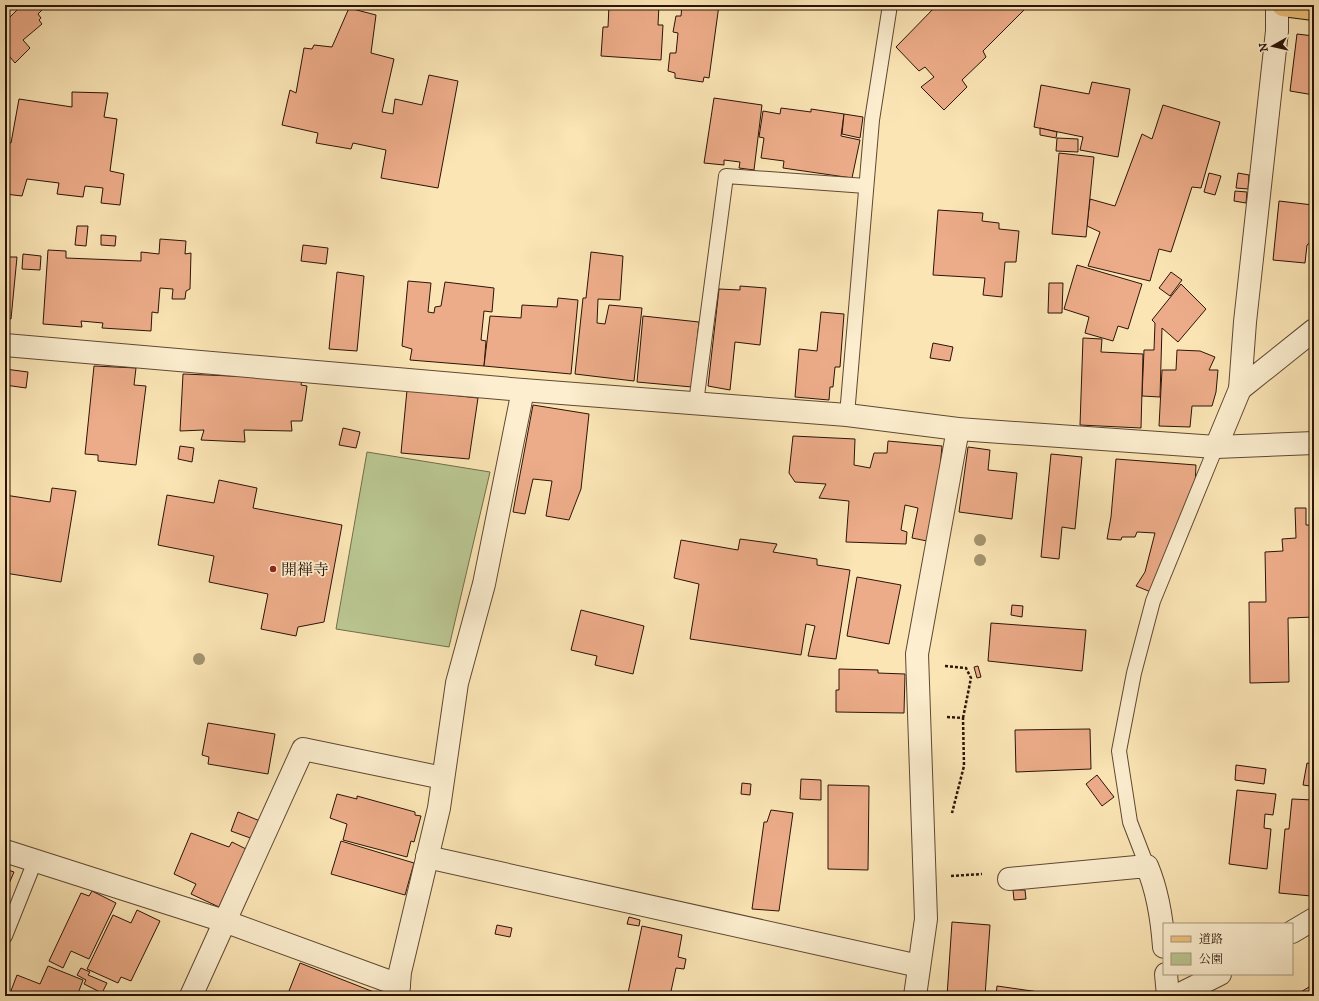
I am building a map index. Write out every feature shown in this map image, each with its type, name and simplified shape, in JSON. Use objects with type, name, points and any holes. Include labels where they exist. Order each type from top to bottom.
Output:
[{"type":"main road","points":[[1283,5],[1314,9]]},
{"type":"street","points":[[1216,447],[1240,389],[1246,314],[1277,31],[1277,5]]},
{"type":"street","points":[[1240,389],[1314,330]]},
{"type":"street","points":[[5,345],[522,390],[847,415],[958,429],[1216,447],[1314,443]]},
{"type":"street","points":[[5,851],[224,921],[398,990],[400,972],[439,808],[457,683],[484,584],[522,390]]},
{"type":"street","points":[[915,996],[926,919],[917,654],[958,429]]},
{"type":"street","points":[[191,996],[303,749],[443,778]]},
{"type":"street","points":[[427,857],[920,966]]},
{"type":"street","points":[[1009,879],[1147,866],[1153,879],[1161,916],[1163,937]]},
{"type":"street","points":[[1293,931],[1314,918]]},
{"type":"street","points":[[1166,975],[1168,996]]},
{"type":"street","points":[[1176,996],[1218,975]]},
{"type":"lane","points":[[847,415],[872,120],[890,5]]},
{"type":"lane","points":[[696,403],[726,176],[866,186]]},
{"type":"lane","points":[[1147,866],[1130,822],[1119,751],[1134,673],[1153,601],[1216,447]]},
{"type":"lane","points":[[5,936],[35,861]]},
{"type":"path","points":[[918,663],[966,668],[971,678],[963,718]]},
{"type":"path","points":[[925,878],[999,872],[1009,879]]},
{"type":"green space","points":[[367,452],[490,472],[449,647],[336,629]]},
{"type":"building","points":[[22,5],[38,5],[43,9],[38,14],[41,18],[39,20],[42,24],[23,40],[30,48],[15,63],[5,51],[5,36],[7,34],[5,33],[5,22]]},
{"type":"building","points":[[609,5],[659,5],[658,25],[663,25],[661,60],[601,56],[603,27],[608,27]]},
{"type":"building","points":[[682,5],[719,5],[709,78],[704,77],[703,82],[675,78],[675,73],[668,71],[670,53],[676,53],[678,33],[673,32],[676,16],[681,16]]},
{"type":"building","points":[[937,5],[1029,5],[983,51],[986,57],[962,80],[967,87],[944,110],[921,87],[934,77],[925,67],[919,71],[896,47]]},
{"type":"building","points":[[349,8],[376,15],[371,53],[394,59],[382,112],[393,114],[395,99],[422,105],[429,75],[458,81],[438,188],[381,178],[386,150],[353,143],[351,149],[316,143],[318,133],[282,125],[290,90],[296,93],[304,48],[312,49],[314,45],[332,47]]},
{"type":"building","points":[[1297,34],[1314,36],[1314,95],[1290,91]]},
{"type":"building","points":[[1092,82],[1130,89],[1118,157],[1080,150],[1083,137],[1034,127],[1041,85],[1089,94]]},
{"type":"building","points":[[72,92],[108,93],[104,117],[117,119],[110,171],[124,174],[120,205],[101,203],[103,188],[85,186],[83,197],[57,194],[59,183],[27,179],[22,196],[5,194],[5,142],[11,143],[19,99],[72,107]]},
{"type":"building","points":[[714,98],[762,105],[754,170],[739,168],[740,162],[724,160],[724,165],[704,163]]},
{"type":"building","points":[[1163,105],[1220,122],[1201,188],[1192,187],[1171,252],[1159,249],[1150,281],[1088,266],[1100,232],[1087,226],[1090,199],[1115,206],[1142,134],[1152,139]]},
{"type":"building","points":[[781,108],[811,112],[811,109],[844,114],[841,136],[860,140],[852,178],[783,168],[784,161],[761,158],[764,138],[759,137],[763,111],[780,114]]},
{"type":"building","points":[[844,114],[863,117],[860,138],[842,134]]},
{"type":"building","points":[[1040,128],[1057,132],[1056,138],[1040,135]]},
{"type":"building","points":[[1057,138],[1078,139],[1078,152],[1056,151]]},
{"type":"building","points":[[1059,153],[1094,157],[1086,237],[1052,234]]},
{"type":"building","points":[[1209,173],[1221,176],[1215,195],[1204,192]]},
{"type":"building","points":[[1238,173],[1249,175],[1248,189],[1236,188]]},
{"type":"building","points":[[1235,191],[1247,192],[1246,203],[1234,201]]},
{"type":"building","points":[[1279,201],[1313,205],[1314,240],[1307,245],[1305,263],[1273,260]]},
{"type":"building","points":[[938,210],[983,213],[982,221],[999,223],[999,229],[1019,231],[1016,262],[1005,262],[1002,297],[983,295],[985,278],[933,275]]},
{"type":"building","points":[[77,226],[88,226],[86,246],[75,245]]},
{"type":"building","points":[[101,235],[116,236],[115,246],[101,245]]},
{"type":"building","points":[[160,239],[186,241],[185,254],[191,253],[190,289],[186,291],[185,299],[172,299],[173,289],[160,288],[158,313],[152,312],[151,331],[102,328],[103,323],[81,321],[82,327],[43,324],[48,250],[66,251],[66,258],[141,261],[141,252],[159,254]]},
{"type":"building","points":[[303,245],[328,248],[326,264],[301,261]]},
{"type":"building","points":[[591,252],[623,256],[620,300],[598,299],[597,323],[605,324],[609,305],[642,308],[634,381],[575,374],[583,298],[586,298]]},
{"type":"building","points":[[23,254],[41,256],[40,270],[22,269]]},
{"type":"building","points":[[5,257],[17,257],[11,319],[5,318]]},
{"type":"building","points":[[1077,265],[1142,284],[1128,329],[1118,326],[1113,341],[1085,333],[1089,317],[1064,309]]},
{"type":"building","points":[[337,272],[364,276],[357,351],[329,349]]},
{"type":"building","points":[[1171,272],[1182,280],[1170,296],[1159,288]]},
{"type":"building","points":[[408,281],[431,283],[428,312],[434,313],[435,307],[441,306],[445,282],[494,288],[492,312],[484,311],[481,340],[486,341],[484,366],[410,360],[412,349],[402,346]]},
{"type":"building","points":[[1049,283],[1063,283],[1062,313],[1048,313]]},
{"type":"building","points":[[1181,284],[1206,309],[1178,342],[1162,328],[1160,397],[1142,396],[1144,350],[1154,350],[1155,323],[1152,320]]},
{"type":"building","points":[[740,286],[766,288],[760,345],[735,342],[730,390],[708,386],[719,289],[740,290]]},
{"type":"building","points":[[558,298],[578,300],[571,374],[484,366],[490,316],[521,318],[522,305],[557,307]]},
{"type":"building","points":[[821,312],[844,314],[840,367],[835,367],[833,387],[830,387],[829,400],[795,397],[799,349],[817,351]]},
{"type":"building","points":[[643,316],[699,322],[692,387],[637,382]]},
{"type":"building","points":[[1083,338],[1102,339],[1101,352],[1143,354],[1141,428],[1080,425]]},
{"type":"building","points":[[933,343],[953,347],[950,361],[930,358]]},
{"type":"building","points":[[1177,350],[1200,351],[1215,357],[1209,370],[1218,370],[1216,392],[1212,406],[1192,406],[1190,427],[1159,426],[1162,370],[1176,370]]},
{"type":"building","points":[[94,366],[136,368],[134,385],[146,386],[136,465],[98,461],[98,455],[85,454]]},
{"type":"building","points":[[5,369],[28,372],[26,388],[5,385]]},
{"type":"building","points":[[183,374],[302,379],[301,385],[307,386],[302,421],[291,421],[292,431],[244,430],[245,442],[201,440],[204,430],[180,431]]},
{"type":"building","points":[[407,390],[478,398],[469,459],[401,453]]},
{"type":"building","points":[[533,405],[589,414],[581,489],[569,520],[546,516],[552,481],[533,479],[525,514],[513,512]]},
{"type":"building","points":[[343,428],[360,432],[356,448],[339,445]]},
{"type":"building","points":[[793,436],[855,439],[854,465],[870,468],[874,453],[887,453],[888,441],[942,446],[938,492],[927,541],[912,538],[918,508],[905,505],[901,530],[907,532],[906,544],[846,542],[849,501],[819,498],[826,484],[795,482],[789,473]]},
{"type":"building","points":[[180,446],[194,448],[192,462],[178,459]]},
{"type":"building","points":[[968,447],[990,450],[988,470],[1017,473],[1012,519],[959,512]]},
{"type":"building","points":[[1051,454],[1082,457],[1075,529],[1062,527],[1059,559],[1041,557]]},
{"type":"building","points":[[1116,459],[1196,465],[1195,486],[1151,592],[1136,586],[1145,572],[1155,533],[1137,532],[1135,537],[1122,537],[1121,540],[1107,539],[1111,517]]},
{"type":"building","name":"開禅寺","points":[[219,480],[257,488],[253,508],[342,525],[324,622],[298,627],[296,636],[261,629],[268,594],[209,582],[214,556],[158,545],[167,495],[214,503]]},
{"type":"building","points":[[52,488],[76,491],[61,582],[5,573],[5,495],[50,502]]},
{"type":"building","points":[[1295,508],[1306,508],[1306,525],[1314,525],[1314,617],[1288,618],[1289,682],[1250,683],[1249,602],[1266,602],[1265,552],[1283,551],[1282,539],[1296,538]]},
{"type":"building","points":[[740,539],[777,544],[773,552],[817,559],[817,565],[850,570],[836,659],[808,656],[815,626],[806,624],[801,655],[690,639],[699,584],[674,578],[681,540],[738,550]]},
{"type":"building","points":[[857,577],[901,585],[889,644],[847,636]]},
{"type":"building","points":[[1012,605],[1023,606],[1022,617],[1011,615]]},
{"type":"building","points":[[581,610],[644,626],[633,674],[595,665],[597,656],[571,650]]},
{"type":"building","points":[[991,623],[1086,630],[1082,671],[988,661]]},
{"type":"building","points":[[978,666],[981,677],[977,678],[974,667]]},
{"type":"building","points":[[839,669],[878,670],[878,673],[905,674],[904,713],[836,712],[836,690],[839,690]]},
{"type":"building","points":[[208,723],[275,734],[268,774],[208,764],[209,757],[202,755]]},
{"type":"building","points":[[1090,729],[1091,769],[1016,772],[1015,730]]},
{"type":"building","points":[[1307,763],[1313,764],[1310,786],[1303,785]]},
{"type":"building","points":[[1236,765],[1266,769],[1264,784],[1235,780]]},
{"type":"building","points":[[1097,775],[1114,797],[1102,806],[1086,784]]},
{"type":"building","points":[[801,779],[821,780],[821,800],[800,799]]},
{"type":"building","points":[[742,783],[751,784],[750,795],[741,794]]},
{"type":"building","points":[[828,785],[869,786],[868,870],[828,869]]},
{"type":"building","points":[[1237,790],[1276,794],[1273,815],[1265,814],[1264,828],[1271,829],[1267,869],[1229,864]]},
{"type":"building","points":[[337,794],[357,799],[357,796],[415,812],[415,815],[421,816],[414,842],[411,841],[407,857],[343,840],[347,824],[330,818]]},
{"type":"building","points":[[1292,799],[1313,800],[1310,831],[1314,831],[1314,864],[1311,896],[1279,893],[1285,829],[1289,829]]},
{"type":"building","points":[[771,810],[793,813],[779,911],[752,909],[764,822],[767,822]]},
{"type":"building","points":[[238,812],[260,821],[253,839],[231,831]]},
{"type":"building","points":[[191,833],[229,847],[232,842],[246,849],[219,907],[191,894],[196,884],[174,874]]},
{"type":"building","points":[[341,841],[414,863],[405,895],[331,874]]},
{"type":"building","points":[[5,869],[14,872],[5,893]]},
{"type":"building","points":[[1013,890],[1025,890],[1026,899],[1014,900]]},
{"type":"building","points":[[92,891],[116,903],[89,959],[71,951],[63,968],[49,961],[81,893],[89,896]]},
{"type":"building","points":[[137,910],[160,921],[131,981],[121,977],[118,983],[87,969],[113,915],[131,923]]},
{"type":"building","points":[[629,917],[640,920],[639,926],[627,924]]},
{"type":"building","points":[[952,922],[990,925],[985,996],[947,996]]},
{"type":"building","points":[[497,925],[512,928],[510,937],[495,934]]},
{"type":"building","points":[[642,926],[682,935],[678,957],[686,959],[684,969],[676,968],[670,996],[640,996],[628,993]]},
{"type":"building","points":[[300,963],[384,996],[287,996]]},
{"type":"building","points":[[48,966],[83,980],[77,996],[9,996],[17,975],[40,984]]},
{"type":"building","points":[[81,968],[90,972],[88,975],[107,983],[102,993],[84,984],[86,980],[77,975]]},
{"type":"building","points":[[997,986],[1046,993],[1045,996],[996,996]]},
{"type":"building","points":[[1309,987],[1314,996],[1294,996]]},
{"type":"place","name":"開禅寺","points":[[273,569]]}]
